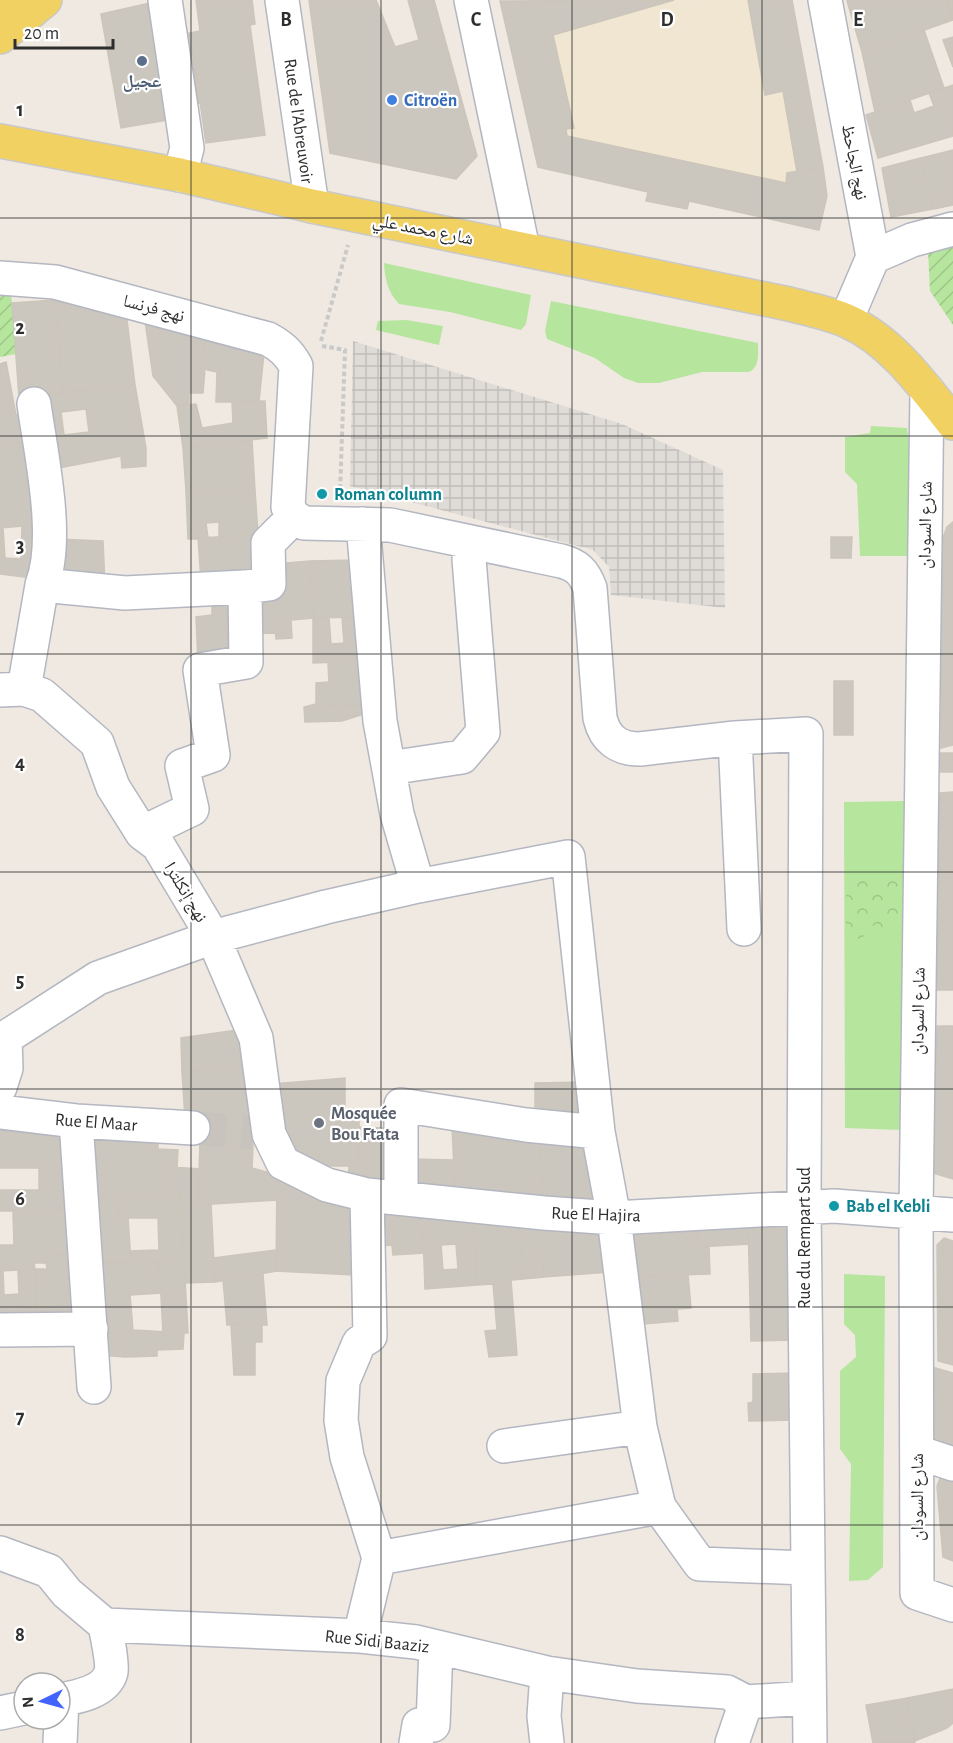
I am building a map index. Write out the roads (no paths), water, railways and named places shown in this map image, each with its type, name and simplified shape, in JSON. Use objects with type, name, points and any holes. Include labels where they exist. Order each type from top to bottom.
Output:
[{"type":"main road","points":[[0,2],[10,0]]},
{"type":"main road","points":[[0,37],[45,0]]},
{"type":"main road","name":"شارع محمد علي","points":[[0,141],[180,175],[312,206],[789,304],[846,320],[874,336],[893,352],[953,423]]},
{"type":"street","points":[[165,0],[188,148],[180,175]]},
{"type":"street","name":"Rue de l'Abreuvoir","points":[[282,0],[312,206]]},
{"type":"street","points":[[471,0],[523,249]]},
{"type":"street","name":"نهج الجاحظ","points":[[825,0],[873,257]]},
{"type":"street","points":[[846,320],[873,257],[912,240],[953,229]]},
{"type":"street","name":"نهج فرنسا","points":[[0,278],[55,282],[268,339],[302,355],[288,501],[288,507],[294,517]]},
{"type":"street","name":"شارع السودان","points":[[927,390],[916,1212],[917,1593],[953,1605]]},
{"type":"street","points":[[12,690],[47,572],[50,523],[34,404]]},
{"type":"street","points":[[42,585],[125,593],[269,584],[268,543],[294,517],[309,524],[390,525],[571,563],[580,570],[590,588],[600,718],[609,738],[629,749],[735,738],[744,929]]},
{"type":"street","points":[[351,524],[380,721],[397,814],[418,886]]},
{"type":"street","points":[[389,768],[462,757],[483,732],[469,559]]},
{"type":"street","points":[[142,833],[192,809],[182,766],[213,755],[200,670],[246,663],[245,587]]},
{"type":"street","name":"نهج إنكلترا","points":[[12,690],[42,695],[97,743],[113,787],[142,833],[158,845],[213,937],[256,1038],[268,1143]]},
{"type":"street","name":"Rue du Rempart Sud","points":[[735,738],[806,734],[804,1206],[810,1743]]},
{"type":"street","points":[[0,1087],[6,1068],[5,1038],[98,978],[213,937],[571,847],[598,1132],[614,1218],[640,1427],[658,1507],[700,1564],[807,1568]]},
{"type":"street","points":[[401,1198],[401,1105],[526,1125],[598,1132]]},
{"type":"street","name":"Rue El Maar","points":[[0,1112],[76,1121],[193,1128]]},
{"type":"street","points":[[76,1121],[94,1387]]},
{"type":"street","name":"Rue El Hajira","points":[[268,1143],[327,1185],[367,1195],[614,1218],[804,1206],[834,1206],[953,1215]]},
{"type":"street","points":[[360,1636],[379,1558],[347,1457],[341,1420],[343,1381],[359,1343],[370,1336],[367,1195]]},
{"type":"street","points":[[0,1330],[91,1329]]},
{"type":"street","points":[[504,1446],[640,1427]]},
{"type":"street","points":[[917,1452],[953,1464]]},
{"type":"street","points":[[379,1558],[658,1507]]},
{"type":"street","points":[[0,1553],[49,1570],[67,1593],[105,1625],[111,1671],[104,1685],[84,1695],[72,1698]]},
{"type":"street","name":"Rue Sidi Baaziz","points":[[105,1625],[360,1636],[416,1642],[547,1673],[638,1686],[727,1692],[746,1702],[808,1698]]},
{"type":"street","points":[[416,1743],[419,1725],[433,1725],[436,1647]]},
{"type":"street","points":[[547,1673],[544,1716],[547,1743]]},
{"type":"street","points":[[732,1743],[746,1702]]},
{"type":"tunnel","points":[[193,1128],[253,1133]]},
{"type":"place","name":"عجيل","points":[[142,61]]},
{"type":"place","name":"Citroën","points":[[392,100]]},
{"type":"place","name":"Roman column","points":[[322,494]]},
{"type":"place","name":"Mosquée Bou Ftata","points":[[319,1123]]},
{"type":"place","name":"Bab el Kebli","points":[[834,1206]]}]
